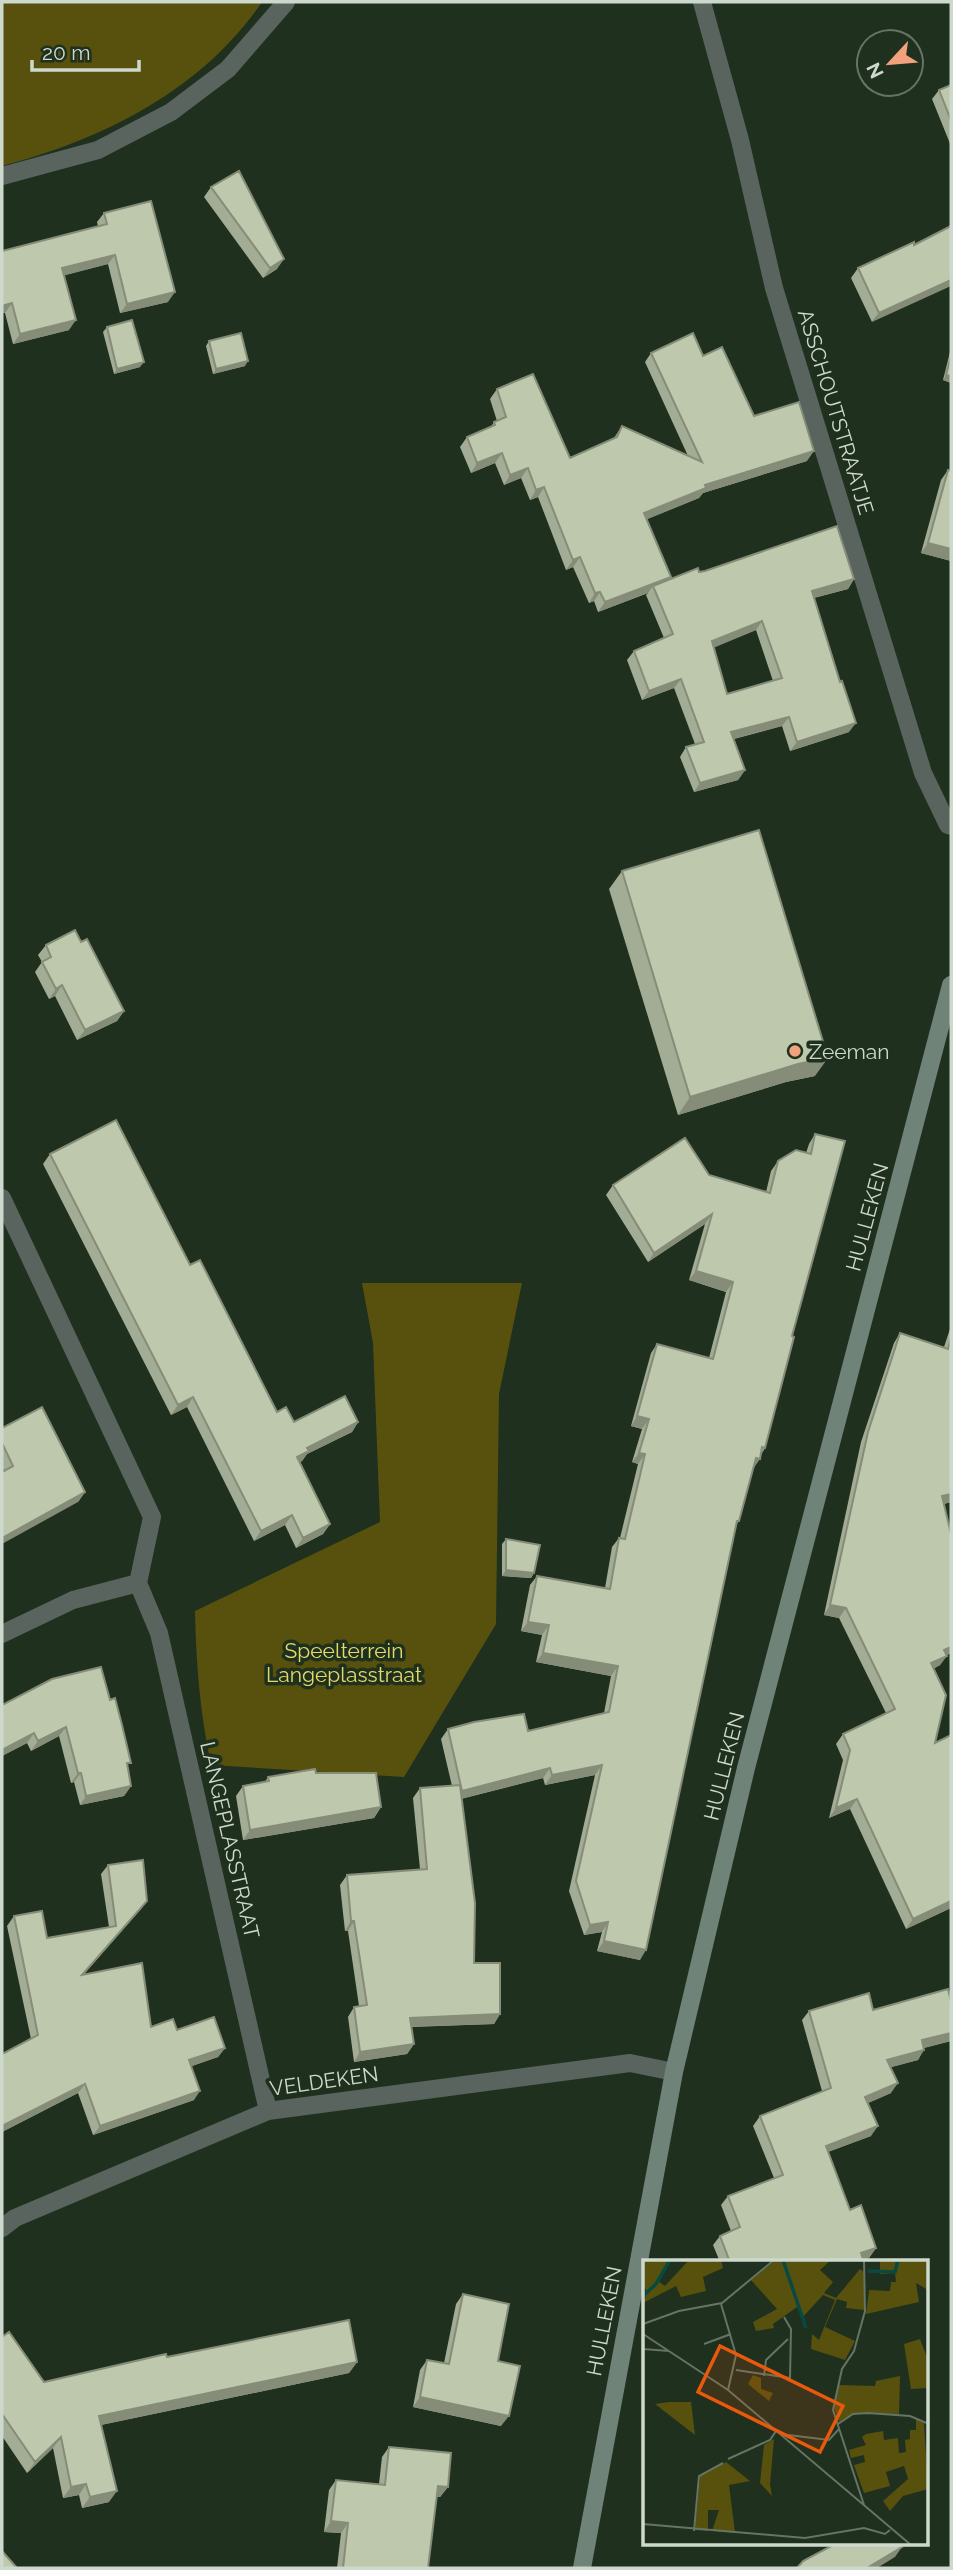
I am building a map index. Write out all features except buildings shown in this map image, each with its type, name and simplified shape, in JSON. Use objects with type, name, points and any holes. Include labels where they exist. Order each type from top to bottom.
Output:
[{"type":"main road","name":"HULLEKEN","points":[[582,2568],[674,2072],[746,1768],[951,985]]},
{"type":"street","points":[[2,176],[99,150],[170,112],[229,69],[286,2]]},
{"type":"street","name":"ASSCHOUTSTRAATJE","points":[[702,2],[740,140],[774,288],[923,773],[948,825],[951,826]]},
{"type":"street","points":[[2,1198],[152,1517],[138,1583],[73,1600],[2,1634]]},
{"type":"street","name":"LANGEPLASSTRAAT","points":[[138,1583],[159,1633],[268,2110]]},
{"type":"street","name":"VELDEKEN","points":[[2,2228],[15,2218],[268,2110],[630,2063],[674,2072]]},
{"type":"green space","points":[[2,2],[262,2],[210,61],[180,86],[147,107],[77,142],[2,166]]},
{"type":"green space","name":"Speelterrein Langeplasstraat","points":[[362,1283],[522,1283],[499,1394],[496,1624],[404,1777],[211,1765],[199,1688],[195,1611],[380,1522],[373,1343]]},
{"type":"place","name":"Zeeman","points":[[795,1051]]}]
